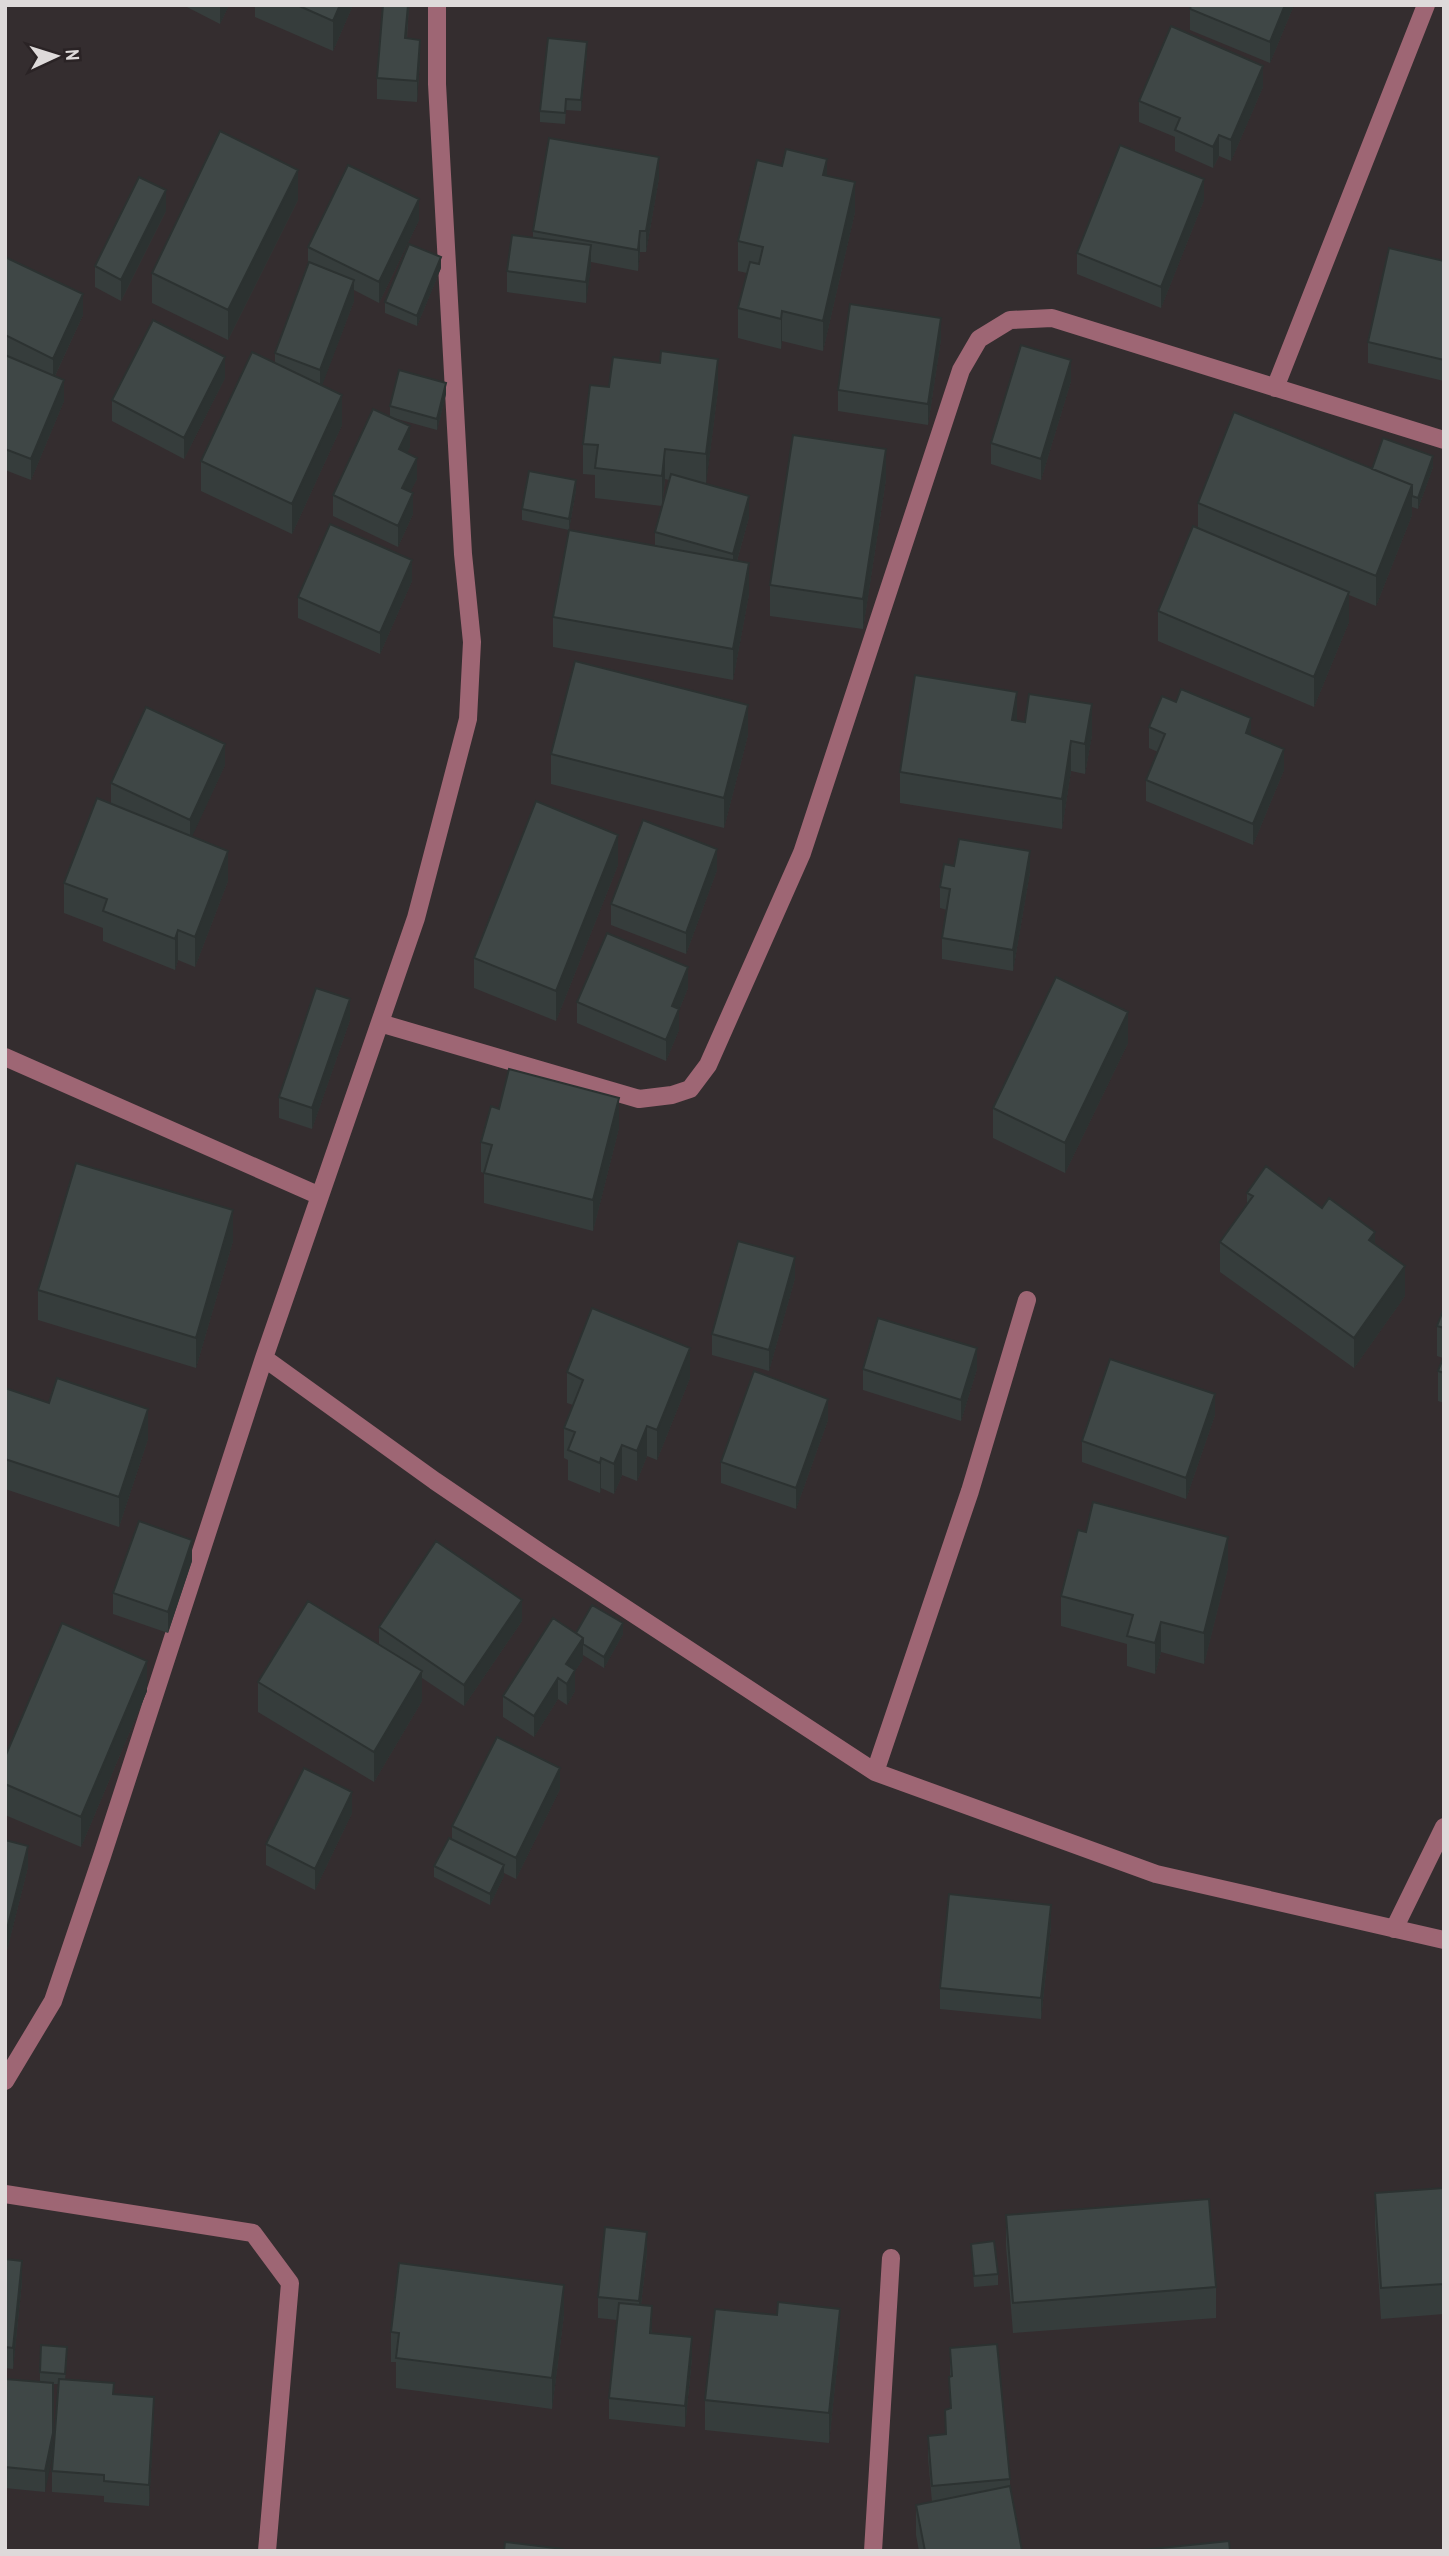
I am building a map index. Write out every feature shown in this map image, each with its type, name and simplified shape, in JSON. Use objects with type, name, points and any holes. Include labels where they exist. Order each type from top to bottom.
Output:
[{"type":"street","points":[[5,2081],[53,2001],[107,1843],[264,1358],[416,918],[468,719],[472,642],[463,554],[438,98],[438,5]]},
{"type":"street","points":[[1275,388],[1426,5]]},
{"type":"street","points":[[380,1023],[639,1099],[673,1096],[690,1089],[708,1065],[802,853],[961,370],[979,339],[1010,320],[1052,318],[1444,440]]},
{"type":"street","points":[[5,1057],[320,1196]]},
{"type":"street","points":[[875,1772],[970,1491],[1027,1300]]},
{"type":"street","points":[[264,1358],[435,1481],[544,1555],[875,1772],[1156,1874],[1444,1940]]},
{"type":"street","points":[[1394,1929],[1444,1827]]},
{"type":"street","points":[[5,2194],[253,2233],[290,2283],[267,2551]]},
{"type":"street","points":[[873,2551],[891,2258]]},
{"type":"building","points":[[297,5],[340,5],[333,21]]},
{"type":"building","points":[[383,5],[408,5],[405,38],[420,40],[417,81],[377,78]]},
{"type":"building","points":[[1191,5],[1285,5],[1270,42],[1190,9]]},
{"type":"building","points":[[1171,26],[1263,66],[1231,140],[1219,135],[1213,147],[1175,130],[1180,118],[1139,101]]},
{"type":"building","points":[[548,38],[587,42],[581,100],[566,99],[565,113],[540,111]]},
{"type":"building","points":[[220,131],[298,170],[228,310],[152,273]]},
{"type":"building","points":[[549,138],[659,157],[646,231],[640,231],[638,250],[533,231]]},
{"type":"building","points":[[1120,145],[1204,179],[1161,287],[1077,253]]},
{"type":"building","points":[[786,149],[827,159],[823,175],[855,182],[823,321],[782,311],[781,319],[738,308],[750,262],[759,264],[763,247],[738,241],[757,160],[782,166]]},
{"type":"building","points":[[348,165],[419,199],[379,282],[308,247]]},
{"type":"building","points":[[139,177],[166,190],[121,280],[95,266]]},
{"type":"building","points":[[512,235],[591,245],[586,282],[507,271]]},
{"type":"building","points":[[409,244],[441,257],[417,316],[385,302]]},
{"type":"building","points":[[1389,248],[1444,261],[1444,360],[1368,342]]},
{"type":"building","points":[[5,257],[83,294],[53,359],[5,335]]},
{"type":"building","points":[[309,262],[354,280],[320,370],[275,353]]},
{"type":"building","points":[[850,304],[941,318],[928,404],[838,390]]},
{"type":"building","points":[[153,320],[225,357],[184,438],[112,400]]},
{"type":"building","points":[[1021,345],[1071,360],[1041,459],[991,443]]},
{"type":"building","points":[[661,351],[718,359],[706,454],[665,449],[662,476],[595,468],[598,445],[583,444],[590,385],[609,387],[613,357],[660,363]]},
{"type":"building","points":[[252,352],[342,395],[292,504],[201,461]]},
{"type":"building","points":[[5,355],[64,380],[31,459],[5,449]]},
{"type":"building","points":[[399,370],[446,383],[437,419],[390,406]]},
{"type":"building","points":[[373,409],[410,426],[399,449],[417,458],[402,488],[413,493],[398,526],[333,495]]},
{"type":"building","points":[[1234,412],[1412,485],[1376,576],[1198,503]]},
{"type":"building","points":[[793,435],[886,449],[863,599],[770,585]]},
{"type":"building","points":[[1383,438],[1433,456],[1418,498],[1412,496],[1412,485],[1372,469]]},
{"type":"building","points":[[529,471],[576,480],[569,519],[522,509]]},
{"type":"building","points":[[671,474],[749,496],[733,554],[655,532]]},
{"type":"building","points":[[330,524],[412,560],[380,633],[298,597]]},
{"type":"building","points":[[1193,526],[1349,592],[1314,677],[1158,611]]},
{"type":"building","points":[[569,530],[749,563],[733,649],[553,617]]},
{"type":"building","points":[[575,661],[748,705],[724,798],[551,754]]},
{"type":"building","points":[[915,675],[1017,692],[1012,720],[1025,722],[1029,694],[1092,704],[1085,744],[1071,741],[1062,799],[900,772]]},
{"type":"building","points":[[1181,689],[1251,718],[1246,733],[1284,749],[1253,824],[1146,780],[1165,734],[1149,727],[1162,696],[1176,702]]},
{"type":"building","points":[[146,707],[225,744],[190,820],[111,783]]},
{"type":"building","points":[[97,798],[228,851],[195,937],[178,930],[175,939],[103,911],[107,899],[64,883]]},
{"type":"building","points":[[536,801],[618,835],[556,991],[474,958]]},
{"type":"building","points":[[643,820],[717,849],[686,933],[611,904]]},
{"type":"building","points":[[959,839],[1030,851],[1013,950],[942,938],[950,889],[940,887],[944,864],[954,866]]},
{"type":"building","points":[[607,933],[688,967],[672,1006],[679,1009],[666,1040],[577,1002]]},
{"type":"building","points":[[1056,977],[1128,1012],[1065,1143],[993,1108]]},
{"type":"building","points":[[316,988],[350,999],[312,1108],[279,1097]]},
{"type":"building","points":[[509,1069],[619,1098],[593,1200],[484,1173],[492,1145],[481,1142],[491,1106],[499,1109]]},
{"type":"building","points":[[76,1163],[233,1210],[196,1338],[38,1290]]},
{"type":"building","points":[[1266,1166],[1322,1208],[1329,1198],[1375,1232],[1369,1240],[1405,1266],[1354,1338],[1220,1242],[1253,1196],[1247,1193]]},
{"type":"building","points":[[738,1241],[795,1257],[769,1350],[712,1334]]},
{"type":"building","points":[[592,1308],[690,1348],[657,1430],[647,1426],[637,1451],[622,1445],[614,1464],[601,1458],[600,1463],[568,1450],[575,1432],[564,1428],[583,1380],[567,1372]]},
{"type":"building","points":[[1444,1308],[1444,1328],[1437,1326]]},
{"type":"building","points":[[878,1318],[977,1348],[961,1400],[863,1369]]},
{"type":"building","points":[[1444,1356],[1444,1373],[1438,1371]]},
{"type":"building","points":[[1110,1359],[1215,1394],[1186,1478],[1082,1441]]},
{"type":"building","points":[[754,1371],[828,1399],[796,1488],[721,1462]]},
{"type":"building","points":[[57,1378],[148,1409],[119,1497],[5,1459],[5,1388],[49,1403]]},
{"type":"building","points":[[1093,1502],[1228,1537],[1204,1633],[1161,1622],[1155,1643],[1127,1636],[1133,1615],[1061,1596],[1078,1530],[1086,1532]]},
{"type":"building","points":[[139,1521],[192,1540],[168,1612],[113,1593]]},
{"type":"building","points":[[436,1541],[522,1600],[464,1685],[379,1627]]},
{"type":"building","points":[[308,1601],[422,1671],[374,1752],[258,1682]]},
{"type":"building","points":[[592,1605],[623,1623],[604,1657],[583,1644],[583,1638],[576,1633]]},
{"type":"building","points":[[553,1618],[583,1638],[566,1664],[575,1670],[567,1684],[558,1678],[534,1716],[503,1696]]},
{"type":"building","points":[[62,1623],[147,1661],[81,1817],[5,1784],[5,1757]]},
{"type":"building","points":[[497,1737],[560,1768],[516,1858],[452,1826]]},
{"type":"building","points":[[304,1768],[352,1792],[315,1869],[266,1844]]},
{"type":"building","points":[[449,1838],[504,1865],[490,1894],[434,1866]]},
{"type":"building","points":[[5,1840],[28,1846],[7,1929],[5,1929]]},
{"type":"building","points":[[949,1894],[1051,1905],[1041,1998],[940,1988]]},
{"type":"building","points":[[1444,2188],[1444,2284],[1381,2288],[1375,2193]]},
{"type":"building","points":[[1209,2199],[1216,2287],[1013,2303],[1006,2215]]},
{"type":"building","points":[[605,2227],[647,2232],[639,2301],[598,2297]]},
{"type":"building","points":[[994,2241],[998,2274],[974,2276],[971,2244]]},
{"type":"building","points":[[5,2259],[22,2261],[13,2348],[5,2347]]},
{"type":"building","points":[[399,2263],[564,2285],[552,2378],[396,2358],[399,2333],[391,2332]]},
{"type":"building","points":[[778,2302],[840,2309],[829,2413],[705,2400],[715,2309],[777,2315]]},
{"type":"building","points":[[619,2303],[652,2306],[650,2333],[692,2337],[685,2406],[609,2398]]},
{"type":"building","points":[[997,2344],[1010,2479],[932,2486],[928,2436],[946,2434],[945,2410],[951,2408],[950,2348]]},
{"type":"building","points":[[41,2345],[67,2347],[65,2374],[40,2372]]},
{"type":"building","points":[[5,2379],[53,2383],[53,2433],[45,2471],[5,2467]]},
{"type":"building","points":[[59,2379],[114,2383],[113,2394],[154,2397],[149,2485],[104,2481],[104,2475],[52,2471]]},
{"type":"building","points":[[1010,2486],[1022,2551],[925,2551],[916,2505]]},
{"type":"building","points":[[1229,2541],[1230,2551],[1132,2551]]},
{"type":"building","points":[[505,2542],[563,2549],[563,2551],[504,2551]]}]
